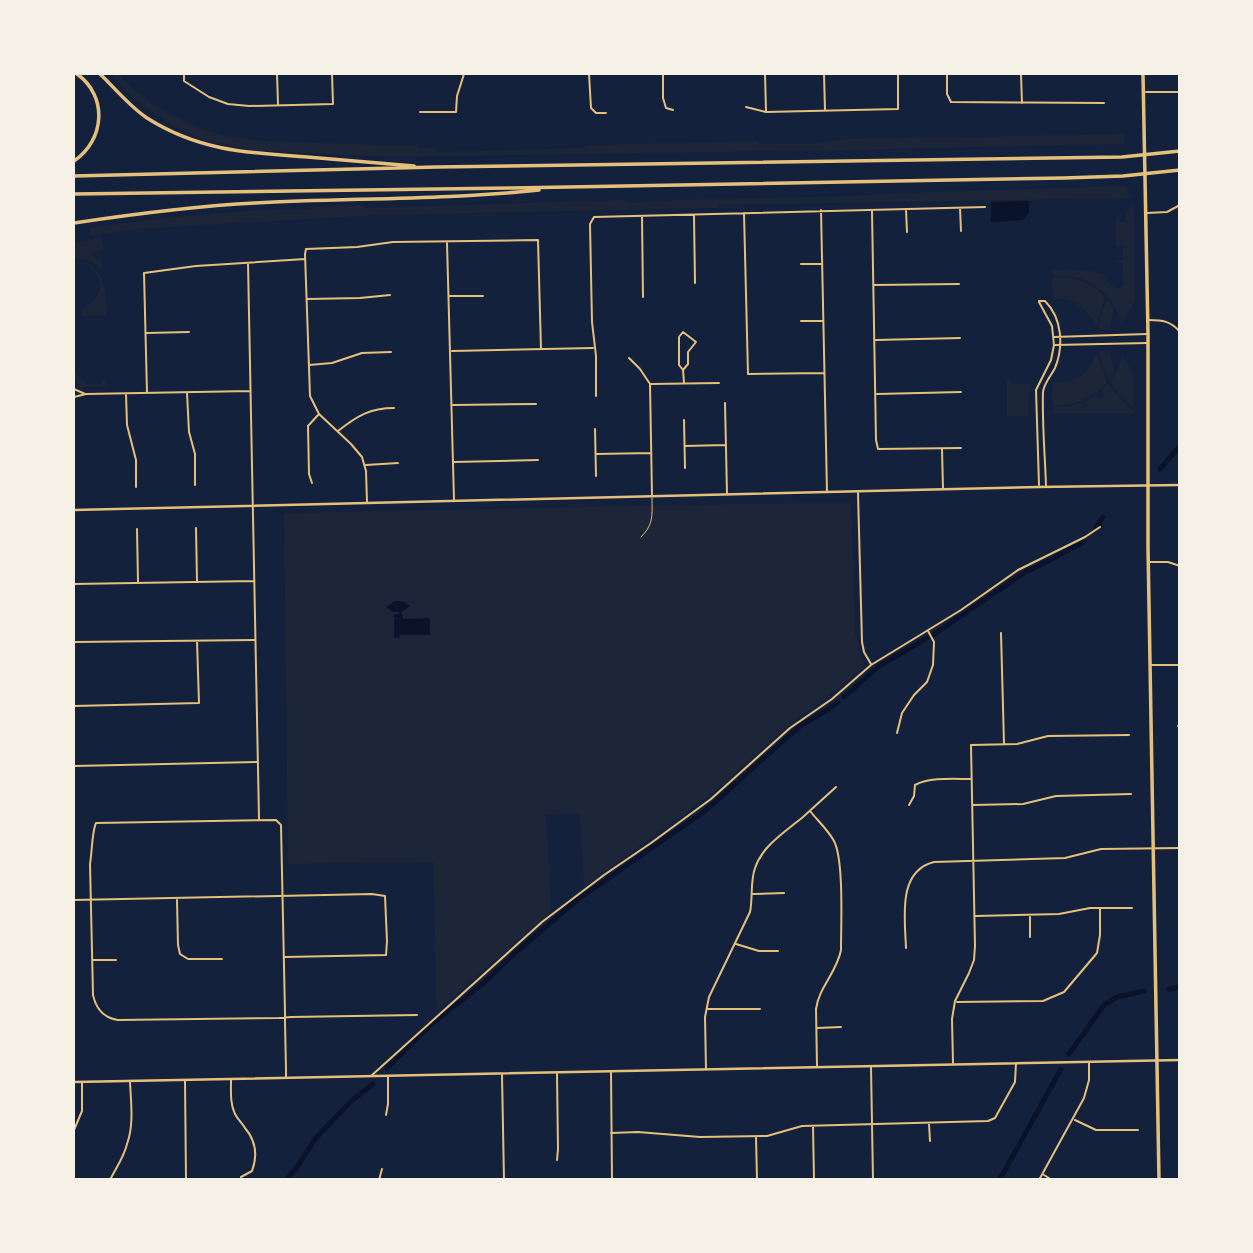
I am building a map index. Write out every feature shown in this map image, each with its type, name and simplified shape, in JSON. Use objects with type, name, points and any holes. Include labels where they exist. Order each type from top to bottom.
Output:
[{"type":"main road","points":[[74,161],[90,145],[97,131],[99,118],[92,90],[77,74]]},
{"type":"main road","points":[[100,74],[146,117],[201,144],[244,152],[437,167]]},
{"type":"main road","points":[[1143,74],[1159,1180]]},
{"type":"main road","points":[[74,176],[437,167],[1122,157],[1180,151]]},
{"type":"main road","points":[[74,194],[1123,176],[1180,170]]},
{"type":"main road","points":[[74,223],[235,204],[492,194],[562,187]]},
{"type":"street","points":[[184,74],[184,81],[209,97],[240,106],[333,104],[332,74]]},
{"type":"street","points":[[277,74],[278,105]]},
{"type":"street","points":[[420,113],[456,112],[457,96],[464,74]]},
{"type":"street","points":[[589,74],[591,108],[596,113],[606,113]]},
{"type":"street","points":[[663,74],[664,103],[666,108],[673,110]]},
{"type":"street","points":[[765,74],[765,112]]},
{"type":"street","points":[[824,74],[825,111]]},
{"type":"street","points":[[746,107],[765,112],[898,110],[898,74]]},
{"type":"street","points":[[947,74],[947,94],[951,102],[1104,103]]},
{"type":"street","points":[[1021,74],[1022,104]]},
{"type":"street","points":[[1144,92],[1180,92]]},
{"type":"street","points":[[1146,213],[1167,212],[1180,205]]},
{"type":"street","points":[[596,397],[590,224],[594,217],[985,206]]},
{"type":"street","points":[[960,207],[961,231]]},
{"type":"street","points":[[872,209],[878,449],[961,448]]},
{"type":"street","points":[[906,209],[906,232]]},
{"type":"street","points":[[821,211],[827,493]]},
{"type":"street","points":[[744,212],[748,374],[824,373]]},
{"type":"street","points":[[694,214],[695,283]]},
{"type":"street","points":[[642,215],[643,297]]},
{"type":"street","points":[[367,503],[365,465],[357,450],[319,414],[310,396],[306,249],[393,242],[538,240],[541,349]]},
{"type":"street","points":[[447,241],[454,501]]},
{"type":"street","points":[[147,393],[144,273],[184,267],[305,259]]},
{"type":"street","points":[[248,263],[259,820]]},
{"type":"street","points":[[801,264],[822,264]]},
{"type":"street","points":[[873,285],[959,284]]},
{"type":"street","points":[[306,299],[390,295]]},
{"type":"street","points":[[449,296],[483,296]]},
{"type":"street","points":[[1039,487],[1036,390],[1051,360],[1054,345],[1049,319],[1039,301],[1045,301],[1051,308],[1060,337],[1056,364],[1043,391],[1046,487]]},
{"type":"street","points":[[1148,320],[1170,323],[1180,332]]},
{"type":"street","points":[[801,321],[823,321]]},
{"type":"street","points":[[146,332],[189,332]]},
{"type":"street","points":[[683,370],[688,364],[688,352],[696,342],[683,332],[678,337],[679,365],[683,370],[684,383]]},
{"type":"street","points":[[1054,337],[1148,334]]},
{"type":"street","points":[[875,340],[960,338]]},
{"type":"street","points":[[1054,345],[1148,343]]},
{"type":"street","points":[[451,351],[595,348]]},
{"type":"street","points":[[308,365],[332,363],[362,353],[391,352]]},
{"type":"street","points":[[629,358],[650,384],[652,496]]},
{"type":"street","points":[[650,384],[719,383]]},
{"type":"street","points":[[74,389],[86,394]]},
{"type":"street","points":[[74,397],[86,394],[251,391]]},
{"type":"street","points":[[187,392],[189,432],[195,454],[195,485]]},
{"type":"street","points":[[876,394],[961,392]]},
{"type":"street","points":[[126,393],[127,425],[136,460],[136,487]]},
{"type":"street","points":[[725,403],[727,495]]},
{"type":"street","points":[[452,405],[536,404]]},
{"type":"street","points":[[337,431],[366,412],[378,408],[394,408]]},
{"type":"street","points":[[312,483],[309,474],[308,426],[319,414]]},
{"type":"street","points":[[684,420],[685,468]]},
{"type":"street","points":[[596,429],[596,476]]},
{"type":"street","points":[[684,446],[726,445]]},
{"type":"street","points":[[942,448],[943,490]]},
{"type":"street","points":[[596,454],[652,453]]},
{"type":"street","points":[[453,462],[538,460]]},
{"type":"street","points":[[365,465],[398,463]]},
{"type":"street","points":[[74,466],[74,531]]},
{"type":"street","points":[[74,510],[1180,485]]},
{"type":"street","points":[[858,492],[862,642],[871,665]]},
{"type":"street","points":[[371,1076],[542,922],[711,799],[790,728],[832,699],[871,665],[971,604],[1018,570],[1100,527]]},
{"type":"street","points":[[196,528],[197,582]]},
{"type":"street","points":[[137,529],[138,583]]},
{"type":"street","points":[[1148,562],[1168,562],[1180,566]]},
{"type":"street","points":[[74,584],[254,581]]},
{"type":"street","points":[[897,733],[902,713],[927,682],[933,665],[934,642],[928,631]]},
{"type":"street","points":[[1001,633],[1004,745]]},
{"type":"street","points":[[74,706],[199,704],[197,640]]},
{"type":"street","points":[[74,642],[255,640]]},
{"type":"street","points":[[1150,665],[1180,665]]},
{"type":"street","points":[[953,1065],[952,1018],[955,1001],[974,960],[971,746],[1017,744],[1048,736],[1129,735]]},
{"type":"street","points":[[74,766],[258,762]]},
{"type":"street","points":[[909,804],[918,783],[972,779]]},
{"type":"street","points":[[706,1069],[706,1009],[750,912],[753,873],[761,855],[836,787]]},
{"type":"street","points":[[972,805],[1023,804],[1056,796],[1131,794]]},
{"type":"street","points":[[810,811],[835,842],[839,865],[841,950],[839,960],[817,1001],[817,1068]]},
{"type":"street","points":[[286,1078],[285,1017],[284,957],[282,896],[281,825],[276,820],[96,823],[90,864],[93,995],[94,1002],[106,1016],[118,1020],[285,1017],[417,1015]]},
{"type":"street","points":[[906,948],[906,892],[921,867],[934,862],[1065,858],[1101,849],[1180,848]]},
{"type":"street","points":[[752,894],[784,893]]},
{"type":"street","points":[[74,900],[372,894],[385,896],[386,955],[284,957]]},
{"type":"street","points":[[177,898],[180,954],[188,959],[222,959]]},
{"type":"street","points":[[975,916],[1059,914],[1100,908],[1132,908]]},
{"type":"street","points":[[955,1001],[1043,1001],[1064,992],[1097,953],[1100,908]]},
{"type":"street","points":[[1030,915],[1030,937]]},
{"type":"street","points":[[734,944],[752,950],[778,951]]},
{"type":"street","points":[[92,960],[116,960]]},
{"type":"street","points":[[706,1009],[760,1009]]},
{"type":"street","points":[[816,1028],[841,1027]]},
{"type":"street","points":[[74,1083],[1180,1060]]},
{"type":"street","points":[[1039,1180],[1087,1089],[1089,1062]]},
{"type":"street","points":[[611,1133],[638,1132],[699,1137],[756,1136],[773,1135],[796,1126],[988,1121],[995,1118],[1015,1082],[1016,1063]]},
{"type":"street","points":[[871,1066],[873,1180]]},
{"type":"street","points":[[611,1071],[612,1180]]},
{"type":"street","points":[[556,1073],[557,1160]]},
{"type":"street","points":[[502,1074],[504,1180]]},
{"type":"street","points":[[386,1115],[388,1076]]},
{"type":"street","points":[[231,1079],[231,1104],[237,1119],[252,1136],[256,1151],[252,1171],[241,1177]]},
{"type":"street","points":[[185,1080],[186,1180]]},
{"type":"street","points":[[110,1180],[128,1143],[131,1119],[130,1081]]},
{"type":"street","points":[[74,1130],[82,1111],[82,1082]]},
{"type":"street","points":[[1073,1119],[1096,1130],[1138,1130]]},
{"type":"street","points":[[929,1123],[930,1142]]},
{"type":"street","points":[[813,1125],[814,1180]]},
{"type":"street","points":[[756,1136],[757,1180]]},
{"type":"street","points":[[379,1180],[382,1170]]},
{"type":"street","points":[[1042,1174],[1052,1180]]},
{"type":"lane","points":[[1041,379],[1046,382]]},
{"type":"lane","points":[[641,537],[651,524],[652,496]]},
{"type":"shaded area","points":[[110,74],[117,74],[151,102],[190,124],[218,134],[258,140],[417,145],[418,148],[436,148],[437,152],[579,148],[590,145],[758,141],[759,144],[811,144],[845,139],[1123,134],[1124,144],[393,157],[249,150],[204,140],[169,124],[136,100]]},
{"type":"shaded area","points":[[1126,186],[1131,198],[719,205],[719,208],[379,215],[137,229],[90,236],[89,228],[199,215],[310,207],[361,205],[367,208],[624,200],[632,203]]},
{"type":"shaded area","points":[[1134,199],[1135,300],[1122,324],[1105,294],[1087,281],[1076,277],[1053,276],[1053,270],[1098,272],[1104,274],[1113,287],[1121,287],[1124,283],[1121,276],[1123,263],[1116,262],[1123,260],[1123,246],[1116,246],[1116,218],[1120,215],[1120,222],[1126,222],[1126,212],[1133,207]]},
{"type":"shaded area","points":[[1029,201],[1029,213],[1023,220],[991,222],[991,202]]},
{"type":"shaded area","points":[[102,238],[104,250],[92,253],[96,260],[101,259],[102,270],[91,260],[74,259],[74,243]]},
{"type":"shaded area","points":[[90,265],[105,286],[107,315],[82,316],[83,309],[100,290],[99,279]]},
{"type":"shaded area","points":[[1052,278],[1083,282],[1105,297],[1097,324],[1084,309],[1074,303],[1053,299]]},
{"type":"shaded area","points":[[1108,299],[1114,309],[1109,329],[1098,329],[1102,310]]},
{"type":"shaded area","points":[[1099,351],[1109,351],[1115,371],[1110,380],[1103,368]]},
{"type":"shaded area","points":[[1096,355],[1107,383],[1081,401],[1053,405],[1052,382],[1079,377]]},
{"type":"shaded area","points":[[1123,355],[1134,376],[1133,408],[1110,382]]},
{"type":"shaded area","points":[[74,369],[86,384],[102,384],[104,379],[108,387],[79,387],[74,381]]},
{"type":"shaded area","points":[[1007,380],[1011,380],[1012,384],[1029,384],[1028,416],[1007,416]]},
{"type":"shaded area","points":[[1108,384],[1133,413],[1052,413],[1053,407],[1081,403],[1083,408],[1088,407],[1086,401],[1096,395],[1100,400],[1105,397],[1101,391]]},
{"type":"shaded area","points":[[851,503],[855,635],[863,662],[862,669],[779,734],[716,790],[584,888],[580,813],[546,815],[551,912],[437,1011],[433,862],[288,864],[284,513]]},
{"type":"shaded area","points":[[395,601],[402,601],[410,606],[402,612],[403,619],[430,618],[430,635],[400,635],[399,638],[394,638],[394,619],[400,618],[394,618],[394,614],[400,612],[393,612],[386,607]]},
{"type":"waterway","points":[[1160,469],[1180,446]]},
{"type":"waterway","points":[[1096,527],[1103,517]]},
{"type":"waterway","points":[[1057,556],[1084,542]]},
{"type":"waterway","points":[[1030,570],[1054,558]]},
{"type":"waterway","points":[[933,635],[1027,571]]},
{"type":"waterway","points":[[844,697],[879,666],[929,637]]},
{"type":"waterway","points":[[387,1068],[434,1022],[484,983],[577,900],[705,811],[800,726],[838,702]]},
{"type":"waterway","points":[[1169,989],[1180,987]]},
{"type":"waterway","points":[[1069,1054],[1104,1005],[1117,997],[1144,991]]},
{"type":"waterway","points":[[998,1180],[1061,1069]]},
{"type":"waterway","points":[[286,1180],[315,1139],[350,1102],[373,1084]]}]
